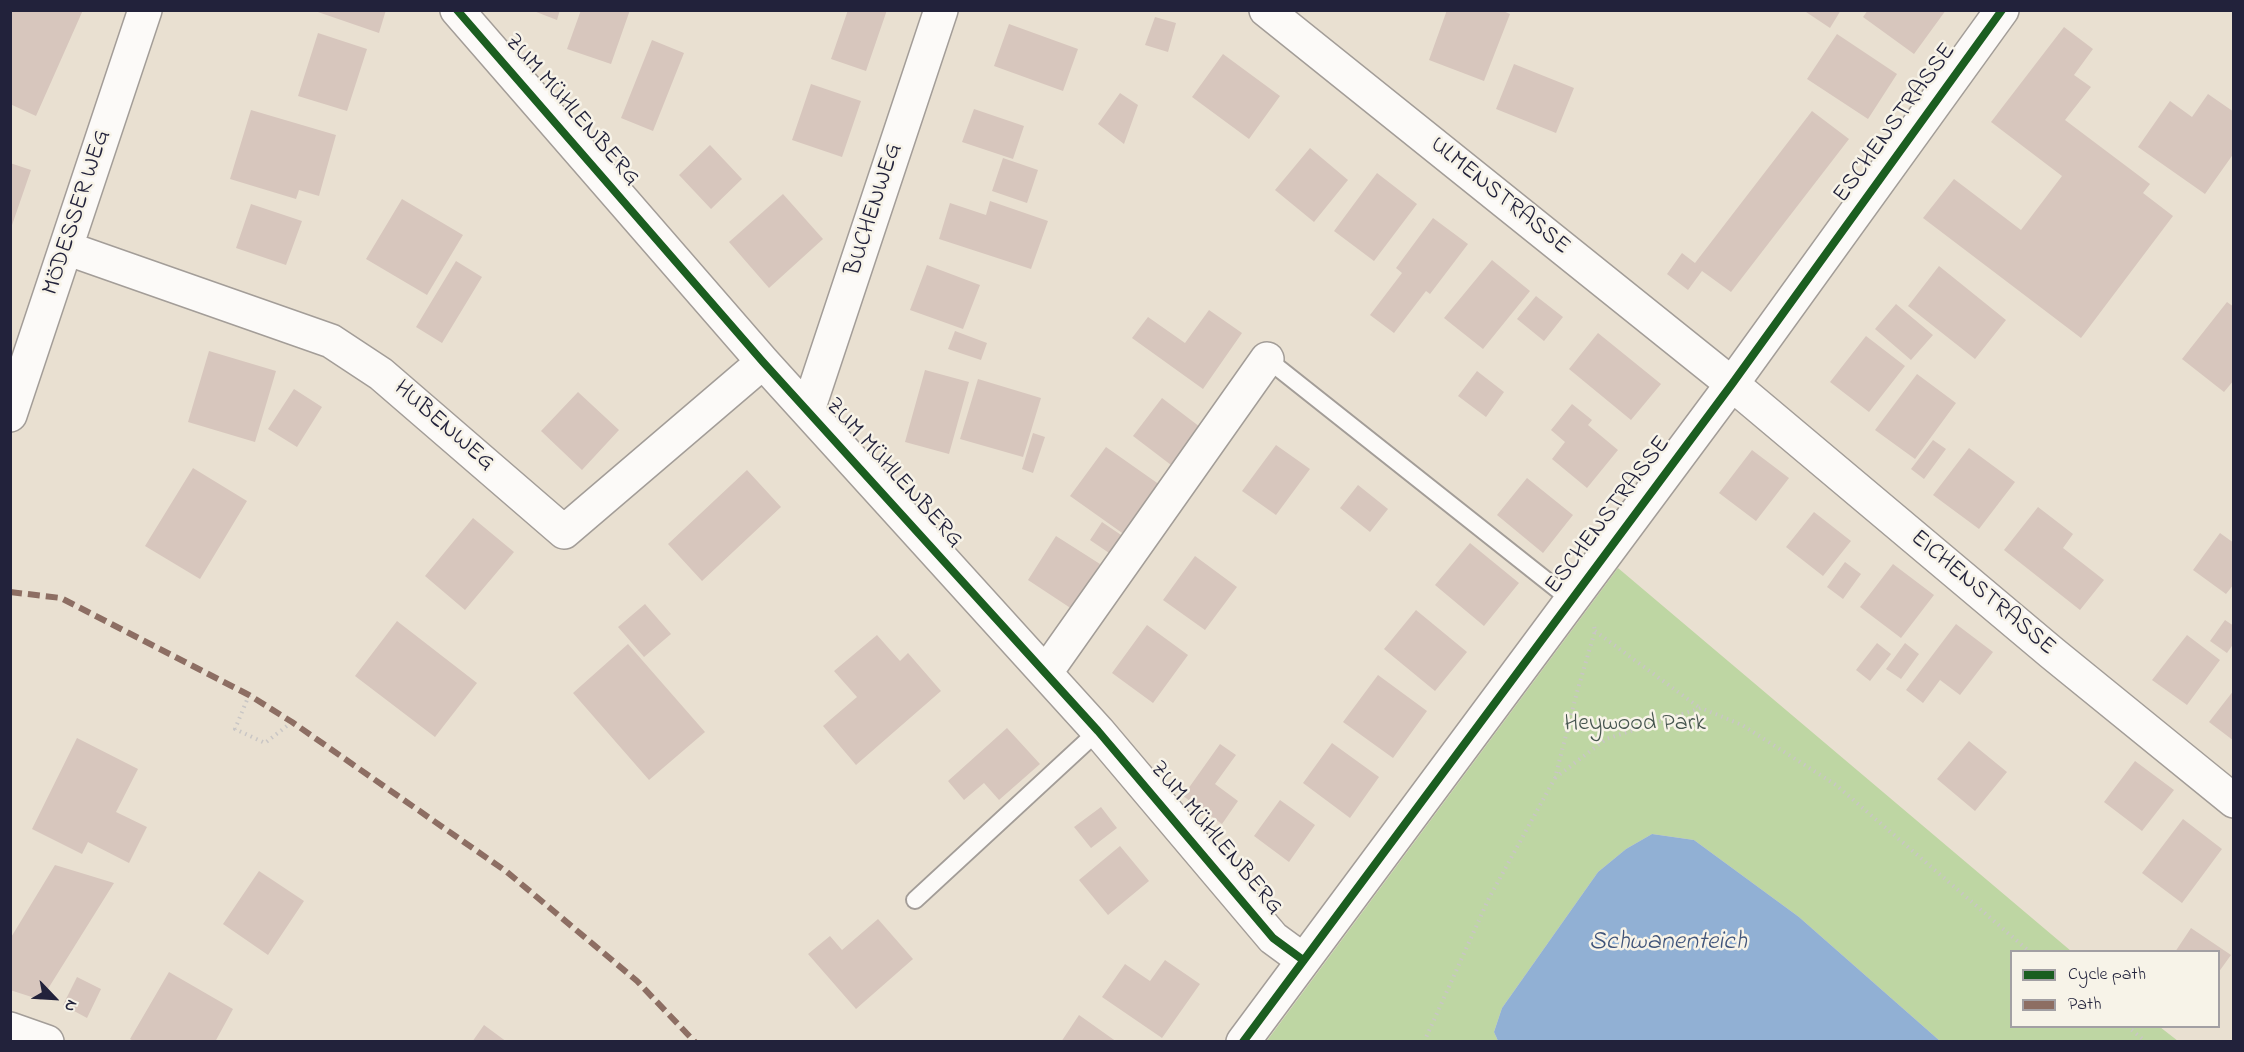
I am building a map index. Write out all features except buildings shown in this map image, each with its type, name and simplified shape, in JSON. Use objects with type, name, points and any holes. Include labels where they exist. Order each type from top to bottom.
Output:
[{"type":"street","name":"MÖDESSER WEG","points":[[10,415],[145,10]]},
{"type":"street","name":"ZUM MÜHLENBERG","points":[[457,10],[763,362],[1098,731],[1273,938],[1303,960]]},
{"type":"street","name":"BUCHENWEG","points":[[808,410],[941,10]]},
{"type":"street","name":"ULMENSTRASSE","points":[[1266,10],[1732,384]]},
{"type":"street","name":"ESCHENSTRASSE","points":[[1243,1041],[1732,384],[2002,10]]},
{"type":"street","name":"HUBENWEG","points":[[66,248],[331,341],[381,374],[564,531],[763,362]]},
{"type":"street","points":[[1046,672],[1267,359]]},
{"type":"street","name":"EICHENSTRASSE","points":[[1732,384],[2052,653],[2234,801]]},
{"type":"street","points":[[10,1029],[46,1041]]},
{"type":"lane","points":[[1267,359],[1570,600]]},
{"type":"lane","points":[[915,900],[1098,731]]},
{"type":"path","points":[[1424,1041],[1489,898],[1555,778],[1595,631],[1592,618],[1570,600]]},
{"type":"path","points":[[1595,631],[1701,708],[1742,725],[1836,785],[2029,950]]},
{"type":"path","points":[[249,695],[236,729],[265,744],[292,722]]},
{"type":"path","points":[[1555,778],[1606,739],[1701,708]]},
{"type":"path","points":[[2130,1028],[2146,1041]]},
{"type":"green space","name":"Heywood Park","points":[[1618,568],[2070,950],[2010,950],[2010,1028],[2161,1028],[2178,1041],[1940,1041],[1799,917],[1694,840],[1652,834],[1626,849],[1598,872],[1502,1008],[1494,1032],[1498,1041],[1266,1042]]},
{"type":"water","name":"Schwanenteich","points":[[1652,834],[1694,840],[1799,917],[1940,1041],[1498,1041],[1494,1032],[1502,1008],[1598,872],[1626,849]]},
{"type":"marked path","points":[[10,592],[61,598],[249,695],[292,722],[507,872],[637,981],[695,1042]]},
{"type":"cycle path","points":[[457,10],[763,362],[1098,731],[1273,938],[1303,960]]},
{"type":"cycle path","points":[[1243,1042],[1732,384],[2002,10]]}]
